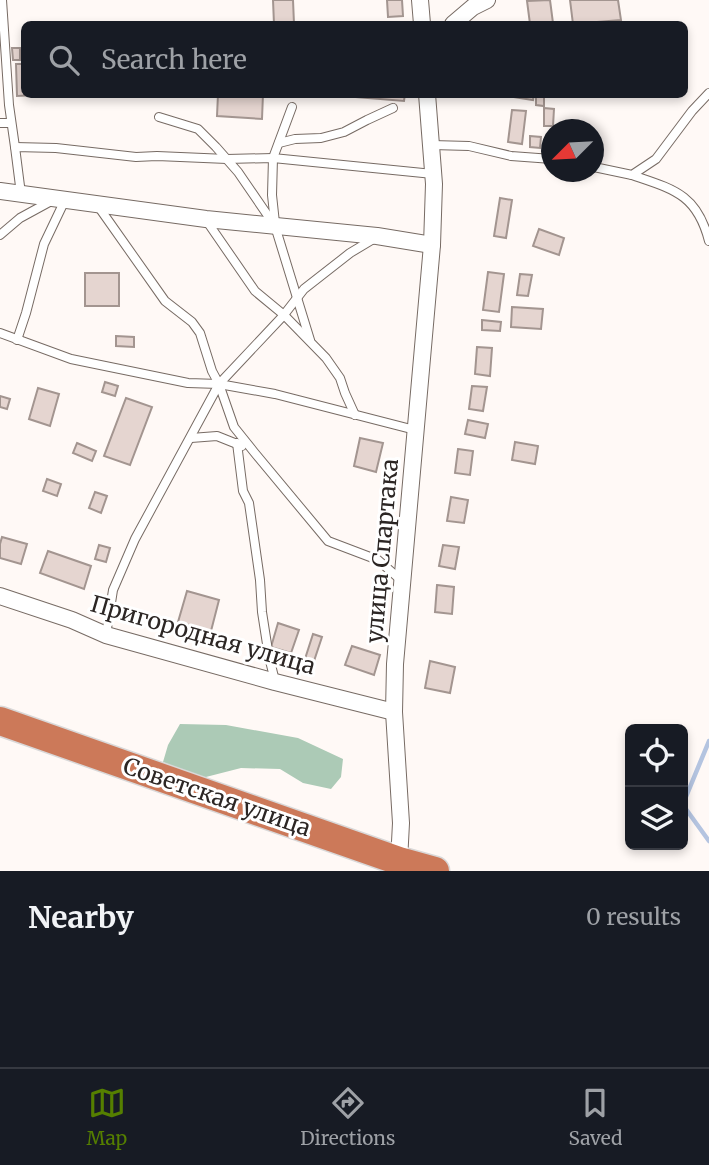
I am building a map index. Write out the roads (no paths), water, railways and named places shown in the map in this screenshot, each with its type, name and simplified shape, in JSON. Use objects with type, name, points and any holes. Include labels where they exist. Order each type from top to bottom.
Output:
[{"type":"highway","name":"Советская улица","points":[[0,721],[399,861],[435,871]]},
{"type":"street","points":[[420,0],[422,21]]},
{"type":"street","points":[[457,21],[473,7],[487,0]]},
{"type":"street","name":"улица Спартака","points":[[399,861],[401,823],[394,712],[395,664],[432,245],[433,174],[427,98]]},
{"type":"street","points":[[0,191],[206,219],[377,236],[432,245]]},
{"type":"street","name":"Пригородная улица","points":[[0,596],[72,620],[106,635],[394,712]]},
{"type":"lane","points":[[2,0],[11,123],[21,194]]},
{"type":"lane","points":[[632,175],[656,159],[709,93]]},
{"type":"lane","points":[[292,107],[273,158],[272,195],[275,226],[310,340]]},
{"type":"lane","points":[[278,143],[321,138],[344,132],[393,108]]},
{"type":"lane","points":[[159,117],[198,128],[238,172],[275,226]]},
{"type":"lane","points":[[0,123],[11,123]]},
{"type":"lane","points":[[432,145],[469,146],[510,156],[541,158]]},
{"type":"lane","points":[[15,147],[56,148],[136,158],[273,158],[433,174]]},
{"type":"lane","points":[[604,169],[665,186],[685,197],[704,222],[709,241]]},
{"type":"lane","points":[[0,235],[20,218],[60,199]]},
{"type":"lane","points":[[17,340],[44,244],[60,199]]},
{"type":"lane","points":[[96,204],[165,301],[192,322],[200,333],[234,427],[254,452],[328,541],[378,560],[402,581]]},
{"type":"lane","points":[[206,219],[255,292],[284,315],[326,358],[340,378],[355,415]]},
{"type":"lane","points":[[106,635],[114,590],[130,552],[219,384],[284,315],[304,289],[350,253],[377,236]]},
{"type":"lane","points":[[0,333],[71,359],[188,383],[219,384],[275,394],[415,430]]},
{"type":"lane","points":[[191,438],[217,436],[254,452]]},
{"type":"lane","points":[[237,443],[243,491],[249,503],[262,612],[275,682]]},
{"type":"waterway","points":[[688,792],[709,741]]},
{"type":"waterway","points":[[688,812],[709,841]]}]
